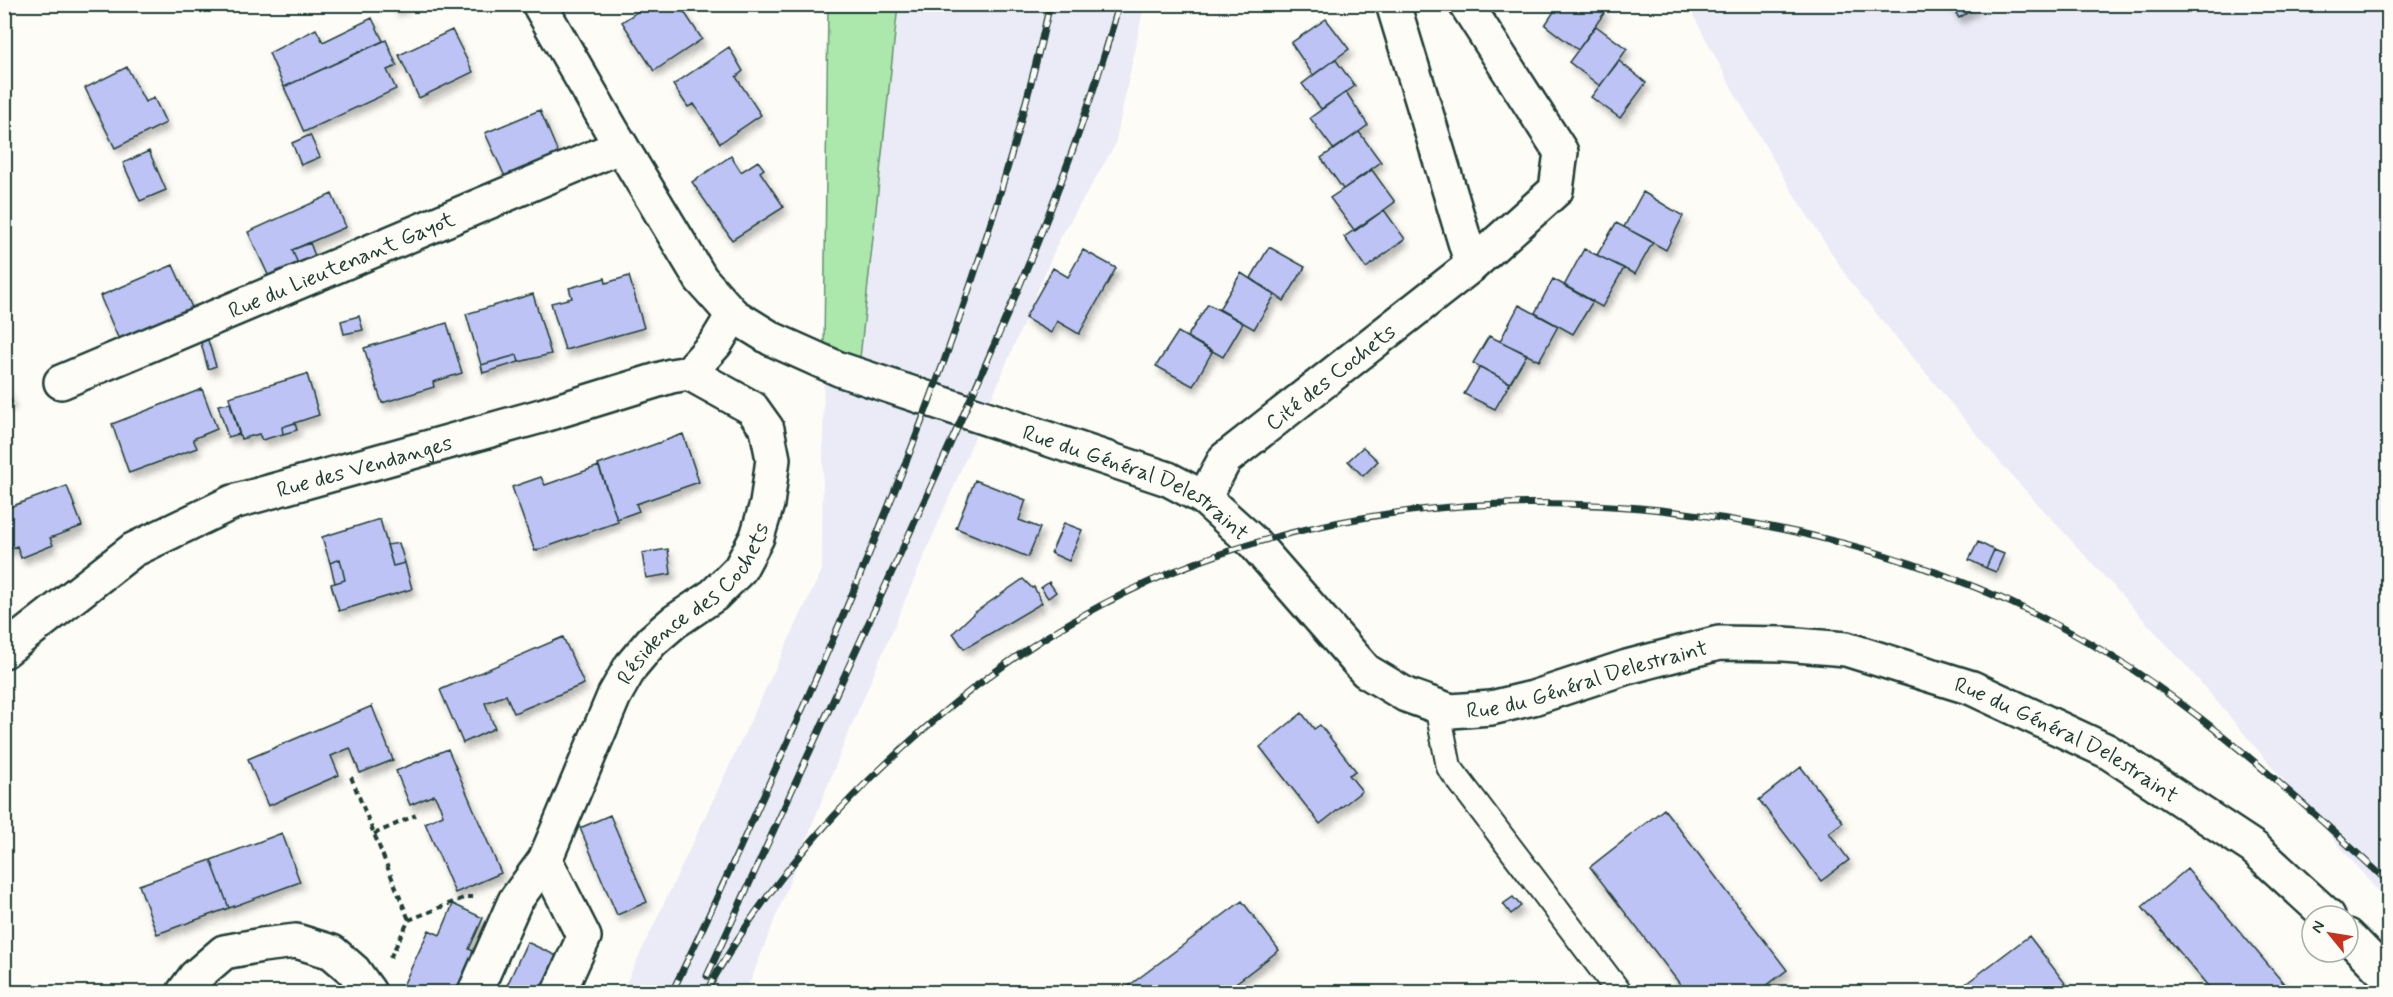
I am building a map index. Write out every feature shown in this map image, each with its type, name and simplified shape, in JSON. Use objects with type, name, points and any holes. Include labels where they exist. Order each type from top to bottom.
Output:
[{"type":"street","points":[[539,4],[701,279],[733,315],[716,343],[689,373]]},
{"type":"street","points":[[1393,4],[1472,265]]},
{"type":"street","name":"Cité des Cochets","points":[[1204,498],[1225,459],[1472,265],[1556,190],[1561,152],[1466,4]]},
{"type":"street","name":"Rue du Lieutenant Gayot","points":[[61,382],[621,146]]},
{"type":"street","name":"Rue du Général Delestraint","points":[[733,315],[772,339],[839,369],[1168,479],[1204,498],[1254,543],[1366,671],[1406,694],[1450,711],[1491,708],[1533,698],[1627,667],[1719,643],[1784,644],[1846,649],[1972,688],[2107,751],[2254,848],[2315,904]]},
{"type":"street","name":"Rue des Vendanges","points":[[4,651],[133,550],[233,502],[541,416],[671,376],[689,373]]},
{"type":"street","name":"Résidence des Cochets","points":[[475,993],[515,901],[545,860],[615,696],[631,666],[652,641],[674,622],[714,595],[740,570],[757,537],[767,504],[773,459],[767,429],[752,408],[689,373]]},
{"type":"street","points":[[545,860],[584,937],[559,993]]},
{"type":"street","points":[[184,993],[195,977],[224,952],[296,941],[332,952],[354,971],[369,993]]},
{"type":"street","points":[[2360,948],[2388,977]]},
{"type":"lane","points":[[1437,706],[1449,767],[1619,993]]},
{"type":"path","points":[[351,777],[409,920]]},
{"type":"path","points":[[374,834],[416,815]]},
{"type":"shaded area","points":[[898,5],[1144,5],[1115,145],[1059,240],[846,739],[746,992],[622,992],[822,570],[824,348],[860,357]]},
{"type":"shaded area","points":[[1688,5],[2388,5],[2388,903],[2190,670],[2004,467],[1851,283],[1793,193],[1735,94]]},
{"type":"green space","points":[[828,5],[898,5],[860,358],[824,348]]},
{"type":"building","points":[[393,4],[407,4],[396,10]]},
{"type":"building","points":[[649,4],[679,4],[702,39],[654,71],[622,22]]},
{"type":"building","points":[[1559,4],[1594,4],[1605,12],[1578,50],[1545,25]]},
{"type":"building","points":[[1950,4],[1976,4],[1977,7],[1959,18]]},
{"type":"building","points":[[372,18],[383,41],[284,87],[269,53],[316,29],[323,42]]},
{"type":"building","points":[[1326,19],[1349,49],[1313,75],[1291,43]]},
{"type":"building","points":[[1596,26],[1627,49],[1600,86],[1569,62]]},
{"type":"building","points":[[452,30],[473,72],[419,98],[399,55]]},
{"type":"building","points":[[386,40],[397,66],[387,70],[396,89],[304,132],[284,87]]},
{"type":"building","points":[[729,47],[743,71],[736,77],[761,115],[720,143],[694,104],[688,107],[673,85]]},
{"type":"building","points":[[1335,59],[1355,86],[1321,109],[1302,84]]},
{"type":"building","points":[[1619,61],[1646,83],[1620,118],[1591,97]]},
{"type":"building","points":[[127,67],[145,102],[154,98],[166,123],[115,148],[85,88]]},
{"type":"building","points":[[1346,92],[1368,125],[1334,150],[1310,118]]},
{"type":"building","points":[[540,110],[560,157],[507,181],[485,133]]},
{"type":"building","points":[[1359,132],[1381,162],[1343,189],[1321,158]]},
{"type":"building","points":[[310,135],[320,157],[301,165],[292,143]]},
{"type":"building","points":[[149,151],[166,190],[140,201],[123,163]]},
{"type":"building","points":[[731,156],[741,172],[758,161],[764,169],[760,172],[784,207],[732,240],[692,182]]},
{"type":"building","points":[[1372,170],[1395,202],[1355,231],[1330,198]]},
{"type":"building","points":[[1643,192],[1683,216],[1666,250],[1624,227]]},
{"type":"building","points":[[332,194],[346,227],[292,250],[300,268],[271,281],[248,232]]},
{"type":"building","points":[[1384,210],[1405,239],[1366,268],[1344,237]]},
{"type":"building","points":[[1616,223],[1653,242],[1635,274],[1597,255]]},
{"type":"building","points":[[310,243],[317,261],[300,268],[292,250]]},
{"type":"building","points":[[1269,247],[1305,267],[1284,301],[1251,278]]},
{"type":"building","points":[[1584,249],[1624,268],[1602,307],[1564,286]]},
{"type":"building","points":[[1083,250],[1116,268],[1079,334],[1057,321],[1051,333],[1025,318],[1053,268],[1068,277]]},
{"type":"building","points":[[173,265],[194,312],[120,342],[100,296]]},
{"type":"building","points":[[1241,273],[1275,295],[1254,329],[1219,309]]},
{"type":"building","points":[[629,276],[644,328],[565,350],[551,303],[572,298],[569,288],[605,278],[606,283]]},
{"type":"building","points":[[1553,279],[1593,301],[1573,334],[1535,313]]},
{"type":"building","points":[[533,294],[551,354],[519,362],[517,355],[481,365],[466,314]]},
{"type":"building","points":[[1208,304],[1243,323],[1223,357],[1187,337]]},
{"type":"building","points":[[1519,305],[1558,326],[1539,361],[1500,341]]},
{"type":"building","points":[[359,316],[363,330],[344,334],[341,321]]},
{"type":"building","points":[[447,323],[462,373],[433,382],[434,387],[382,403],[364,348]]},
{"type":"building","points":[[1178,332],[1212,352],[1193,386],[1156,366]]},
{"type":"building","points":[[1489,336],[1527,354],[1510,383],[1473,363]]},
{"type":"building","points":[[207,337],[216,366],[208,369],[200,339]]},
{"type":"building","points":[[517,355],[519,362],[483,373],[481,365]]},
{"type":"building","points":[[1480,367],[1510,383],[1495,409],[1464,394]]},
{"type":"building","points":[[307,374],[319,415],[282,427],[283,434],[262,440],[259,434],[241,439],[229,397]]},
{"type":"building","points":[[4,384],[12,402],[4,405]]},
{"type":"building","points":[[202,389],[217,429],[193,439],[197,448],[129,473],[112,424]]},
{"type":"building","points":[[230,403],[239,434],[228,437],[218,405]]},
{"type":"building","points":[[295,423],[297,430],[283,434],[282,427]]},
{"type":"building","points":[[683,434],[699,482],[636,504],[639,511],[617,519],[598,465]]},
{"type":"building","points":[[1363,447],[1378,461],[1363,476],[1348,461]]},
{"type":"building","points":[[599,466],[618,522],[535,551],[512,487],[541,477],[545,485]]},
{"type":"building","points":[[975,480],[1026,500],[1019,520],[1040,528],[1028,557],[956,528]]},
{"type":"building","points":[[67,486],[82,526],[50,538],[53,545],[21,558],[17,546],[4,551],[4,518],[6,517],[4,509]]},
{"type":"building","points":[[380,519],[393,566],[405,563],[412,589],[339,611],[331,584],[345,580],[340,559],[330,563],[322,537]]},
{"type":"building","points":[[1064,523],[1082,530],[1069,561],[1051,553]]},
{"type":"building","points":[[1978,542],[1994,550],[1986,568],[1969,560]]},
{"type":"building","points":[[399,543],[405,563],[393,566],[387,545]]},
{"type":"building","points":[[668,549],[671,574],[646,578],[642,553]]},
{"type":"building","points":[[1994,550],[2004,554],[1996,572],[1986,568]]},
{"type":"building","points":[[340,559],[345,580],[335,583],[330,563]]},
{"type":"building","points":[[1023,579],[1032,588],[1034,587],[1042,603],[964,649],[953,633],[974,613]]},
{"type":"building","points":[[1049,582],[1056,592],[1048,598],[1041,588]]},
{"type":"building","points":[[563,637],[584,684],[514,713],[506,695],[485,703],[495,728],[463,743],[440,690]]},
{"type":"building","points":[[372,706],[393,760],[360,773],[350,748],[331,756],[339,775],[268,806],[248,759]]},
{"type":"building","points":[[1302,713],[1314,729],[1320,725],[1356,771],[1349,775],[1362,791],[1320,824],[1260,747]]},
{"type":"building","points":[[448,749],[501,873],[455,893],[425,823],[443,815],[440,806],[434,795],[410,805],[396,771]]},
{"type":"building","points":[[1801,767],[1843,822],[1829,833],[1849,860],[1821,881],[1759,800]]},
{"type":"building","points":[[1664,809],[1787,970],[1758,992],[1686,992],[1590,867]]},
{"type":"building","points":[[610,815],[647,902],[617,915],[580,828]]},
{"type":"building","points":[[282,833],[300,882],[229,908],[211,860]]},
{"type":"building","points":[[211,860],[229,908],[157,934],[139,885]]},
{"type":"building","points":[[2187,869],[2291,992],[2213,992],[2142,907]]},
{"type":"building","points":[[1513,897],[1521,906],[1511,914],[1503,904]]},
{"type":"building","points":[[1242,901],[1279,950],[1224,992],[1125,992],[1123,990]]},
{"type":"building","points":[[453,904],[483,918],[469,949],[475,952],[457,992],[400,992],[429,930],[440,935]]},
{"type":"building","points":[[2029,936],[2068,987],[2061,992],[1955,992]]},
{"type":"building","points":[[527,942],[557,956],[540,992],[504,992]]},
{"type":"railway","points":[[672,992],[797,721],[908,458],[941,369],[1001,189],[1050,4]]},
{"type":"railway","points":[[707,976],[1008,313],[1080,130],[1119,4]]},
{"type":"railway","points":[[706,992],[766,899],[788,869],[836,814],[933,721],[1027,649],[1078,618],[1146,584],[1216,556],[1287,534],[1360,518],[1435,508],[1510,504],[1586,504],[1661,510],[1811,535],[1860,548],[1956,580],[2049,621],[2096,646],[2140,675],[2183,705],[2266,772],[2385,879]]}]
